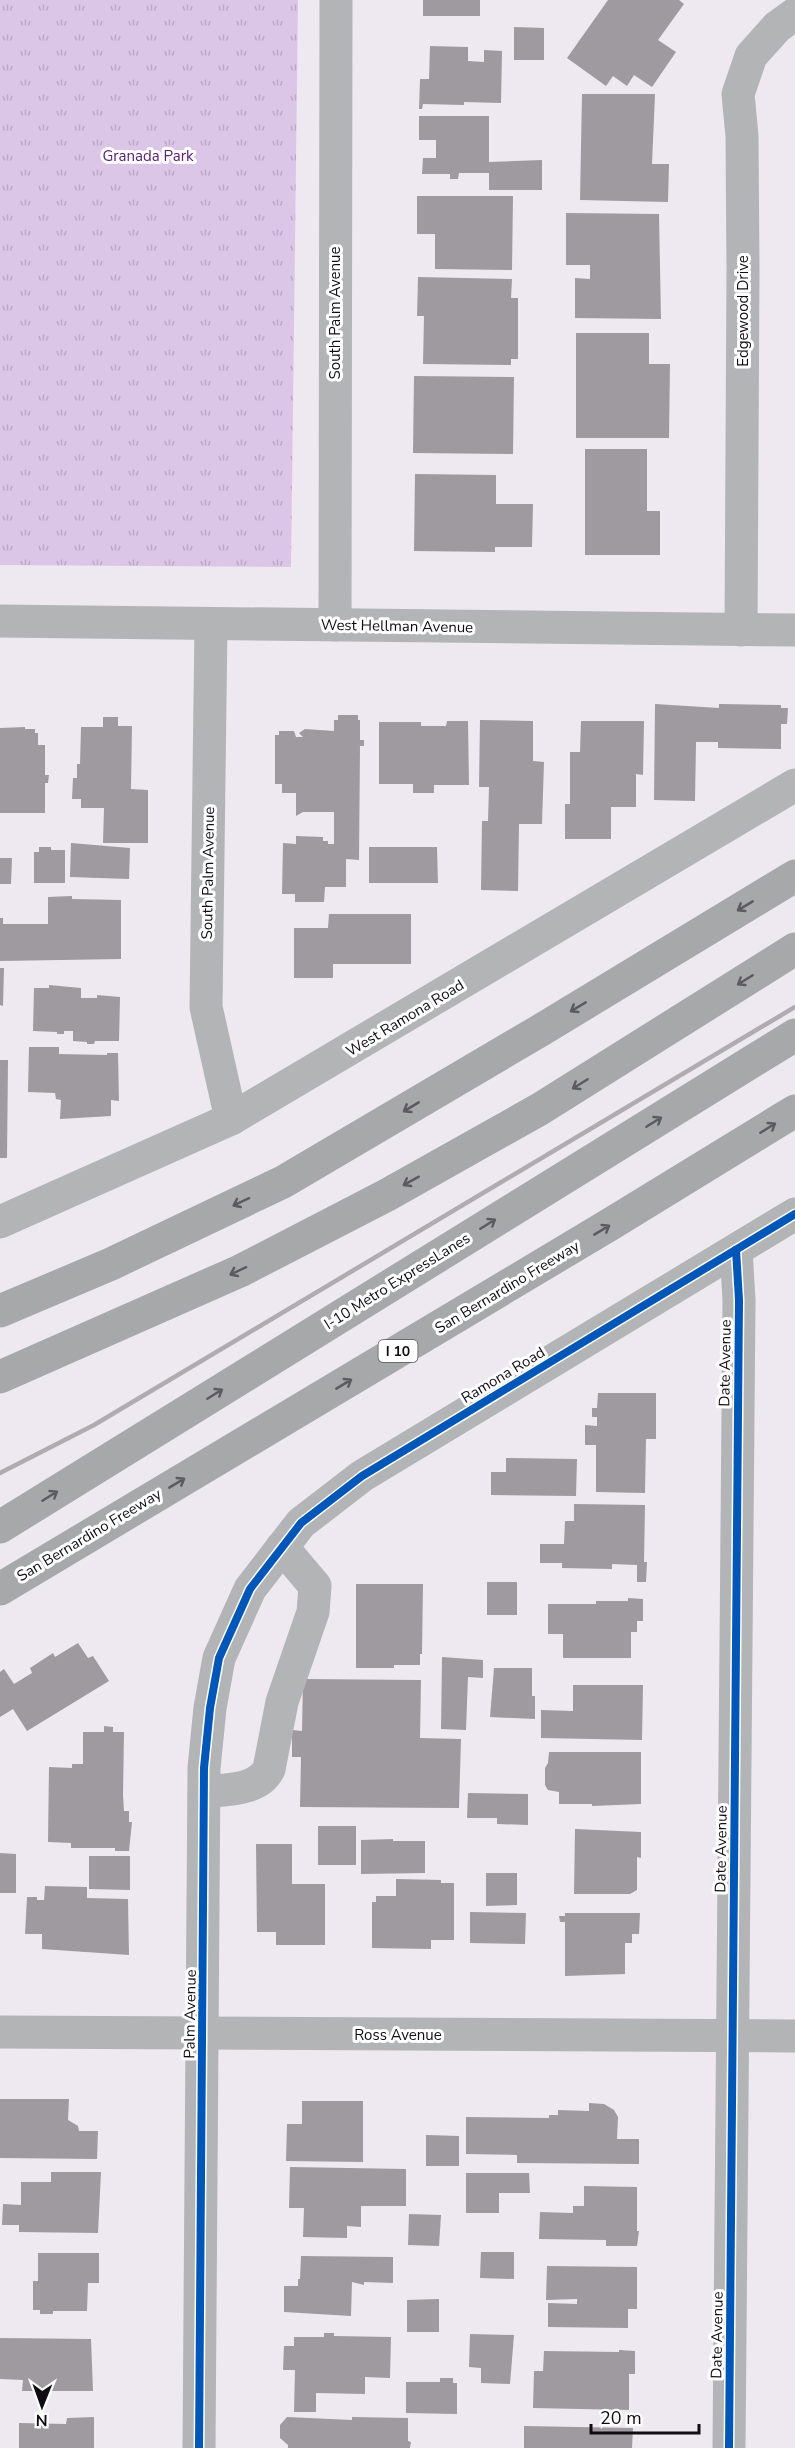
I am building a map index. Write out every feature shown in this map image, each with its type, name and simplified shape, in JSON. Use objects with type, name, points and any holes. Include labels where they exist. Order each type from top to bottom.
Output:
[{"type":"highway","points":[[0,1311],[111,1264],[283,1182],[541,1030],[795,876]]},
{"type":"highway","points":[[0,1377],[240,1271],[387,1195],[540,1109],[795,949]]},
{"type":"highway","name":"I-10 Metro ExpressLanes","points":[[0,1527],[795,1035]]},
{"type":"highway","name":"San Bernardino Freeway","points":[[0,1588],[609,1226],[795,1111]]},
{"type":"street","name":"South Palm Avenue","points":[[334,626],[336,0]]},
{"type":"street","name":"Edgewood Drive","points":[[741,630],[743,270],[742,136],[738,94],[751,56],[777,27],[795,14]]},
{"type":"street","name":"West Hellman Avenue","points":[[0,621],[795,630]]},
{"type":"street","name":"South Palm Avenue","points":[[210,624],[206,1007],[231,1119]]},
{"type":"street","name":"West Ramona Road","points":[[0,1222],[231,1119],[795,785]]},
{"type":"street","name":"Ramona Road","points":[[250,1589],[301,1523],[362,1476],[795,1214]]},
{"type":"street","name":"Date Avenue","points":[[729,2448],[739,1300],[736,1250]]},
{"type":"street","points":[[204,1792],[255,1784],[264,1778],[269,1769],[282,1702],[316,1598],[315,1586],[282,1546]]},
{"type":"street","name":"Palm Avenue","points":[[199,2448],[204,1768],[210,1708],[219,1658],[250,1589]]},
{"type":"street","name":"Ross Avenue","points":[[0,2032],[795,2036]]},
{"type":"green space","name":"Granada Park","points":[[0,0],[298,0],[291,567],[0,565]]},
{"type":"building","points":[[423,0],[480,0],[480,16],[423,16]]},
{"type":"building","points":[[608,0],[679,0],[684,4],[658,40],[676,52],[652,87],[634,75],[627,86],[613,76],[606,86],[567,58]]},
{"type":"building","points":[[514,27],[544,28],[544,60],[514,60]]},
{"type":"building","points":[[430,46],[468,47],[468,61],[484,62],[484,50],[502,51],[501,103],[423,104],[422,109],[419,109],[420,79],[429,79]]},
{"type":"building","points":[[582,94],[655,94],[652,164],[669,164],[668,202],[580,200]]},
{"type":"building","points":[[419,116],[489,116],[489,162],[542,160],[542,190],[489,190],[489,173],[459,173],[458,179],[450,179],[450,174],[422,174],[423,158],[436,158],[436,140],[419,140]]},
{"type":"building","points":[[417,196],[513,196],[512,270],[435,269],[435,234],[417,234]]},
{"type":"building","points":[[566,213],[659,214],[661,319],[575,318],[575,278],[590,279],[590,265],[566,265]]},
{"type":"building","points":[[418,277],[512,279],[511,298],[518,298],[518,359],[511,359],[511,365],[423,364],[424,316],[417,316]]},
{"type":"building","points":[[576,333],[649,333],[649,364],[670,364],[669,438],[576,438]]},
{"type":"building","points":[[414,376],[514,377],[513,454],[413,453]]},
{"type":"building","points":[[585,449],[647,449],[647,511],[660,511],[660,555],[585,555]]},
{"type":"building","points":[[415,474],[496,475],[496,504],[533,504],[532,547],[495,547],[495,552],[414,551]]},
{"type":"building","points":[[655,704],[719,708],[719,704],[781,705],[781,708],[788,708],[787,724],[781,724],[781,749],[718,748],[718,742],[696,742],[695,801],[654,800]]},
{"type":"building","points":[[338,715],[358,715],[360,740],[364,740],[364,746],[360,746],[359,860],[346,859],[346,887],[325,887],[324,902],[295,902],[295,894],[282,894],[283,843],[296,844],[296,836],[323,837],[323,841],[334,844],[334,812],[303,812],[296,816],[296,793],[282,793],[282,784],[275,784],[275,735],[279,735],[279,731],[294,731],[296,737],[303,737],[299,733],[305,729],[334,731],[334,720],[338,720]]},
{"type":"building","points":[[103,717],[118,717],[118,726],[132,726],[131,789],[148,790],[148,843],[103,843],[104,808],[81,808],[81,799],[72,799],[73,778],[77,778],[77,764],[80,764],[81,727],[103,727]]},
{"type":"building","points":[[480,720],[533,721],[533,761],[544,762],[542,824],[519,824],[518,891],[481,890],[482,821],[488,821],[489,787],[479,787]]},
{"type":"building","points":[[447,721],[468,721],[469,785],[434,785],[434,793],[413,793],[413,784],[379,784],[379,722],[421,722],[421,726],[446,726]]},
{"type":"building","points":[[581,721],[644,721],[643,775],[636,774],[636,807],[611,807],[611,839],[565,839],[565,804],[570,804],[570,752],[580,752]]},
{"type":"building","points":[[25,727],[25,729],[35,729],[35,733],[38,733],[38,745],[45,745],[45,775],[49,775],[48,783],[45,783],[45,813],[0,813],[0,728]]},
{"type":"building","points":[[71,843],[130,848],[129,879],[70,877]]},
{"type":"building","points":[[39,847],[65,850],[65,883],[34,883],[34,852],[39,852]]},
{"type":"building","points":[[369,847],[437,847],[438,883],[369,883]]},
{"type":"building","points":[[0,858],[12,858],[11,884],[0,884]]},
{"type":"building","points":[[72,896],[72,899],[121,900],[121,959],[0,961],[0,918],[3,918],[3,924],[48,924],[48,897]]},
{"type":"building","points":[[329,914],[411,914],[411,964],[333,964],[333,978],[294,978],[294,928],[328,928]]},
{"type":"building","points":[[0,968],[4,968],[3,1006],[0,1005]]},
{"type":"building","points":[[49,985],[81,988],[81,998],[97,998],[97,995],[120,997],[119,1041],[95,1041],[94,1044],[87,1044],[87,1042],[73,1041],[73,1031],[57,1034],[57,1032],[33,1031],[34,988],[49,988]]},
{"type":"building","points":[[29,1047],[59,1047],[59,1054],[107,1055],[107,1053],[118,1053],[119,1101],[111,1100],[111,1116],[60,1119],[61,1100],[56,1099],[55,1093],[28,1092]]},
{"type":"building","points":[[0,1060],[8,1060],[7,1158],[0,1158]]},
{"type":"building","points":[[598,1393],[656,1393],[656,1439],[646,1439],[645,1493],[596,1492],[596,1445],[585,1445],[585,1425],[597,1426],[597,1417],[592,1417],[592,1408],[597,1408]]},
{"type":"building","points":[[506,1458],[577,1459],[576,1496],[491,1495],[491,1472],[506,1472]]},
{"type":"building","points":[[574,1504],[645,1505],[646,1582],[637,1582],[637,1565],[612,1564],[612,1569],[562,1568],[562,1563],[540,1563],[540,1544],[564,1544],[565,1521],[574,1521]]},
{"type":"building","points":[[487,1582],[517,1582],[517,1615],[487,1615]]},
{"type":"building","points":[[356,1584],[423,1584],[420,1665],[356,1668]]},
{"type":"building","points":[[628,1598],[643,1599],[643,1621],[637,1621],[637,1632],[631,1632],[631,1658],[563,1658],[563,1634],[548,1634],[548,1604],[596,1604],[596,1601],[628,1601]]},
{"type":"building","points":[[78,1643],[88,1658],[93,1656],[109,1681],[27,1731],[13,1709],[0,1717],[0,1672],[4,1669],[14,1684],[32,1673],[30,1668],[53,1653],[55,1657]]},
{"type":"building","points":[[442,1657],[483,1660],[483,1678],[468,1677],[466,1730],[441,1729]]},
{"type":"building","points":[[494,1668],[532,1668],[535,1719],[490,1717]]},
{"type":"building","points":[[303,1679],[421,1680],[420,1738],[461,1739],[459,1808],[300,1807],[301,1757],[292,1757],[292,1730],[302,1731]]},
{"type":"building","points":[[573,1685],[643,1685],[642,1740],[541,1738],[541,1710],[573,1711]]},
{"type":"building","points":[[104,1726],[113,1727],[113,1732],[124,1732],[124,1811],[129,1811],[129,1822],[132,1822],[129,1851],[115,1851],[115,1848],[71,1848],[71,1843],[48,1842],[49,1767],[72,1768],[72,1764],[83,1764],[83,1732],[104,1732]]},
{"type":"building","points":[[549,1752],[641,1752],[641,1804],[592,1806],[592,1804],[559,1804],[559,1792],[548,1790],[545,1785],[545,1768]]},
{"type":"building","points":[[468,1793],[528,1794],[528,1825],[497,1824],[497,1818],[467,1818]]},
{"type":"building","points":[[318,1826],[356,1826],[356,1865],[318,1865]]},
{"type":"building","points":[[575,1829],[641,1832],[641,1858],[637,1857],[637,1890],[630,1894],[574,1894]]},
{"type":"building","points":[[393,1839],[393,1841],[425,1841],[425,1873],[361,1874],[361,1840]]},
{"type":"building","points":[[256,1844],[292,1844],[292,1884],[325,1884],[325,1945],[276,1945],[276,1932],[257,1932]]},
{"type":"building","points":[[0,1853],[16,1854],[16,1893],[0,1893]]},
{"type":"building","points":[[89,1856],[130,1856],[130,1890],[89,1889]]},
{"type":"building","points":[[486,1873],[517,1873],[517,1905],[486,1906]]},
{"type":"building","points":[[396,1879],[441,1880],[441,1883],[454,1883],[454,1940],[431,1940],[431,1949],[372,1948],[372,1902],[376,1902],[376,1896],[396,1896]]},
{"type":"building","points":[[45,1886],[87,1887],[87,1898],[128,1899],[129,1955],[42,1949],[42,1934],[25,1934],[27,1897],[44,1900]]},
{"type":"building","points":[[470,1912],[526,1913],[525,1944],[470,1943]]},
{"type":"building","points":[[565,1913],[640,1913],[639,1934],[632,1934],[632,1943],[625,1943],[625,1974],[565,1976],[565,1922],[560,1922],[559,1916],[565,1916]]},
{"type":"building","points":[[0,2099],[69,2099],[68,2120],[78,2126],[79,2131],[98,2131],[97,2159],[0,2158]]},
{"type":"building","points":[[302,2101],[363,2101],[363,2162],[286,2161],[287,2124],[302,2124]]},
{"type":"building","points":[[589,2103],[604,2104],[614,2110],[618,2117],[617,2139],[639,2139],[639,2164],[517,2163],[517,2155],[466,2154],[466,2117],[549,2118],[549,2115],[558,2115],[558,2110],[589,2111]]},
{"type":"building","points":[[426,2135],[459,2136],[459,2166],[426,2166]]},
{"type":"building","points":[[290,2167],[406,2169],[406,2206],[361,2206],[361,2227],[347,2226],[347,2238],[303,2237],[304,2208],[289,2208]]},
{"type":"building","points":[[51,2172],[101,2172],[98,2233],[19,2232],[19,2225],[2,2225],[3,2204],[21,2205],[21,2182],[51,2182]]},
{"type":"building","points":[[466,2173],[529,2173],[530,2193],[499,2193],[499,2213],[466,2213]]},
{"type":"building","points":[[584,2186],[637,2187],[637,2231],[639,2231],[637,2246],[606,2246],[606,2240],[539,2239],[540,2212],[573,2213],[573,2206],[584,2206]]},
{"type":"building","points":[[409,2214],[441,2215],[439,2246],[408,2245]]},
{"type":"building","points":[[481,2252],[514,2252],[514,2279],[480,2278]]},
{"type":"building","points":[[38,2253],[99,2253],[99,2283],[88,2283],[87,2311],[53,2311],[53,2314],[40,2314],[40,2310],[33,2310],[33,2281],[38,2281]]},
{"type":"building","points":[[301,2256],[393,2257],[393,2283],[364,2282],[364,2285],[352,2282],[351,2316],[284,2312],[284,2286],[298,2286]]},
{"type":"building","points":[[547,2266],[637,2267],[637,2309],[628,2309],[628,2328],[548,2327],[548,2303],[577,2304],[577,2299],[546,2300]]},
{"type":"building","points":[[439,2299],[439,2332],[407,2332],[407,2300]]},
{"type":"building","points":[[324,2333],[334,2333],[334,2336],[391,2337],[390,2378],[365,2377],[365,2394],[316,2393],[316,2412],[294,2412],[295,2370],[283,2370],[284,2346],[294,2346],[294,2337],[324,2337]]},
{"type":"building","points":[[470,2334],[514,2335],[510,2384],[481,2383],[481,2368],[469,2367]]},
{"type":"building","points":[[0,2338],[91,2339],[93,2391],[22,2391],[23,2380],[0,2379]]},
{"type":"building","points":[[619,2350],[635,2351],[635,2374],[629,2374],[629,2410],[533,2408],[534,2371],[543,2371],[544,2351],[619,2352]]},
{"type":"building","points":[[440,2378],[453,2378],[453,2383],[457,2383],[457,2414],[406,2413],[406,2382],[440,2382]]},
{"type":"building","points":[[94,2417],[94,2448],[19,2448],[19,2423],[66,2424],[67,2418]]},
{"type":"building","points":[[287,2417],[352,2420],[352,2417],[408,2418],[410,2448],[288,2448],[288,2445],[280,2438],[280,2425]]},
{"type":"building","points":[[524,2426],[633,2428],[632,2448],[524,2448]]},
{"type":"railway","points":[[0,1473],[94,1425],[795,1007]]},
{"type":"cycle path","points":[[199,2448],[204,1768],[210,1708],[219,1658],[250,1589],[301,1523],[362,1476],[795,1214]]},
{"type":"cycle path","points":[[729,2448],[739,1300],[736,1250]]}]
